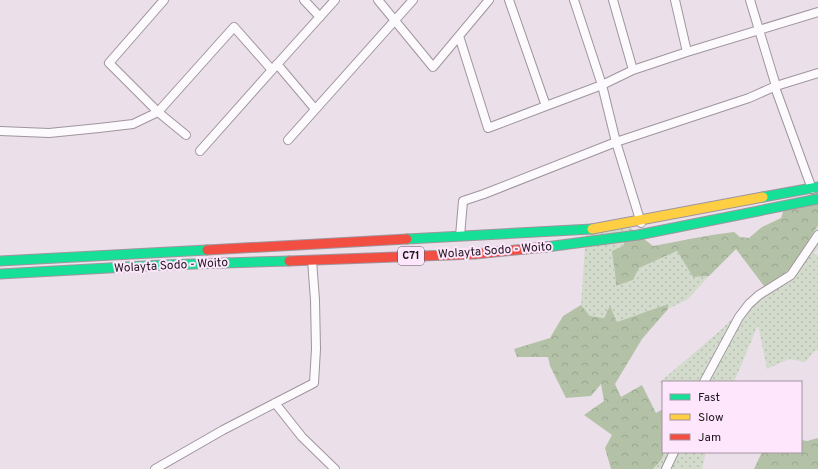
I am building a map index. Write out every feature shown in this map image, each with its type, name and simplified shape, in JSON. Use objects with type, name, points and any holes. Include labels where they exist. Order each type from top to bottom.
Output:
[{"type":"highway","name":"Wolayta Sodo - Woito","points":[[0,261],[590,229],[815,188]]},
{"type":"highway","name":"Wolayta Sodo - Woito","points":[[0,274],[163,265],[475,254],[560,246],[645,233],[818,200]]},
{"type":"highway","points":[[426,238],[426,256]]},
{"type":"street","points":[[164,0],[109,63],[158,112],[186,136]]},
{"type":"street","points":[[304,0],[320,17]]},
{"type":"street","points":[[200,151],[335,0]]},
{"type":"street","points":[[378,0],[433,67],[489,0]]},
{"type":"street","points":[[288,140],[413,0]]},
{"type":"street","points":[[509,0],[546,106]]},
{"type":"street","points":[[574,0],[602,85],[616,142],[645,233]]},
{"type":"street","points":[[612,0],[633,70]]},
{"type":"street","points":[[675,0],[687,52]]},
{"type":"street","points":[[750,0],[760,29],[776,90],[815,188]]},
{"type":"street","points":[[459,36],[488,128],[602,85],[633,70],[818,12]]},
{"type":"street","points":[[0,131],[49,133],[133,124],[158,112],[234,27],[315,109]]},
{"type":"street","points":[[460,236],[463,201],[616,142],[749,98],[776,86],[818,73]]},
{"type":"street","points":[[705,381],[739,317],[749,304],[764,291],[791,274],[818,235]]},
{"type":"street","points":[[155,469],[223,430],[314,382],[316,348],[312,260]]},
{"type":"street","points":[[275,403],[302,437],[335,469]]},
{"type":"street","points":[[667,468],[674,453]]},
{"type":"green space","points":[[818,190],[818,225],[792,267],[779,278],[764,286],[736,249],[709,276],[693,277],[677,251],[639,268],[633,280],[616,286],[612,251],[623,246],[630,228],[653,246],[734,232],[740,237],[749,238],[762,227],[781,218],[784,209]]},
{"type":"green space","points":[[818,225],[818,248],[813,254],[818,255],[818,350],[815,351],[805,362],[789,359],[767,369],[758,325],[734,381],[662,381],[662,385],[660,382],[722,329],[764,286],[779,278],[792,267]]},
{"type":"green space","points":[[630,228],[614,269],[616,286],[633,280],[639,268],[677,251],[693,277],[709,276],[688,299],[668,309],[668,304],[617,322],[610,307],[604,318],[590,316],[581,305],[586,232]]},
{"type":"green space","points":[[668,304],[668,309],[642,339],[615,384],[621,397],[642,385],[656,413],[662,410],[662,453],[664,453],[662,459],[653,469],[611,469],[605,448],[612,435],[584,415],[604,401],[601,384],[591,396],[566,398],[550,366],[548,357],[517,357],[514,349],[550,338],[563,316],[581,305],[590,316],[604,318],[610,306],[617,322]]},
{"type":"green space","points":[[818,438],[818,469],[754,469],[762,453],[802,453],[802,440],[807,441]]},
{"type":"green space","points":[[664,453],[706,453],[702,469],[653,469],[662,459]]},
{"type":"traffic: fast","points":[[763,197],[818,187]]},
{"type":"traffic: fast","points":[[546,247],[638,235],[818,199]]},
{"type":"traffic: fast","points":[[407,239],[592,229]]},
{"type":"traffic: fast","points":[[0,261],[207,250]]},
{"type":"traffic: fast","points":[[0,274],[163,265],[289,261]]},
{"type":"traffic: slow","points":[[592,229],[763,197]]},
{"type":"traffic: jam","points":[[207,250],[407,239]]},
{"type":"traffic: jam","points":[[289,261],[475,254],[546,247]]}]
